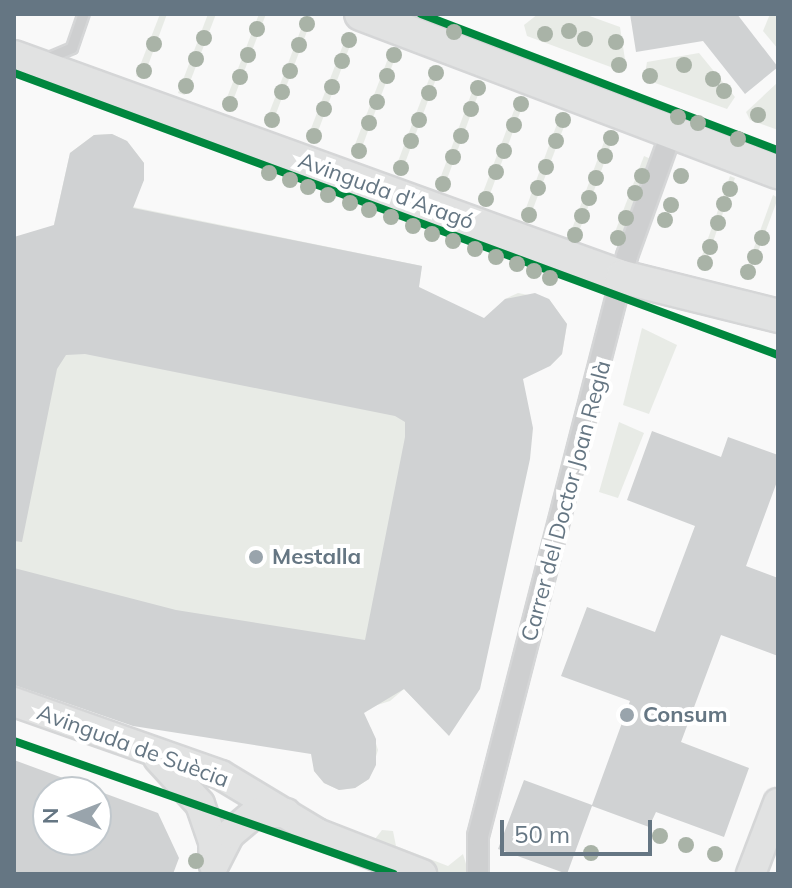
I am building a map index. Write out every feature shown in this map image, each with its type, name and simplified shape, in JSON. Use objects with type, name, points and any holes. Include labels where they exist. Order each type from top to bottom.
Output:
[{"type":"main road","points":[[361,14],[778,172]]},
{"type":"main road","name":"Avinguda d'Aragó","points":[[15,58],[622,277],[772,312]]},
{"type":"street","name":"Carrer del Doctor Joan Reglà","points":[[478,874],[478,836],[622,277],[672,131]]},
{"type":"street","name":"Avinguda de Suècia","points":[[14,702],[154,755],[221,775],[317,833],[422,874]]},
{"type":"street","points":[[154,755],[200,804],[213,841],[212,870]]},
{"type":"street","points":[[751,874],[778,803]]},
{"type":"street","points":[[212,870],[230,834],[255,813],[286,813]]},
{"type":"lane","name":"Avinguda d'Aragó","points":[[15,58],[57,58],[72,48],[84,14]]},
{"type":"shaded area","points":[[160,14],[167,14],[143,79],[136,76]]},
{"type":"shaded area","points":[[208,14],[216,14],[185,95],[178,93]]},
{"type":"shaded area","points":[[259,14],[266,14],[229,111],[223,108]]},
{"type":"shaded area","points":[[538,14],[584,14],[620,27],[626,66],[616,69],[527,36],[524,25]]},
{"type":"shaded area","points":[[770,14],[778,14],[778,49],[763,31]]},
{"type":"shaded area","points":[[306,16],[312,18],[271,127],[265,124]]},
{"type":"shaded area","points":[[348,32],[354,35],[314,142],[307,139]]},
{"type":"shaded area","points":[[392,48],[398,50],[358,158],[351,155]]},
{"type":"shaded area","points":[[699,53],[735,97],[727,109],[644,79],[647,62]]},
{"type":"shaded area","points":[[434,66],[440,68],[401,174],[394,172]]},
{"type":"shaded area","points":[[476,81],[482,84],[443,190],[437,187]]},
{"type":"shaded area","points":[[778,82],[778,130],[750,120],[746,112]]},
{"type":"shaded area","points":[[519,97],[525,99],[486,205],[479,203]]},
{"type":"shaded area","points":[[561,113],[568,116],[528,222],[522,219]]},
{"type":"shaded area","points":[[608,131],[615,133],[576,240],[569,237]]},
{"type":"shaded area","name":"Mestalla","points":[[112,134],[127,141],[144,163],[144,180],[128,206],[422,266],[417,298],[490,343],[505,299],[518,293],[549,299],[567,324],[562,354],[550,366],[522,373],[456,708],[440,726],[404,689],[390,701],[355,712],[371,728],[378,750],[369,779],[355,788],[339,790],[324,783],[314,771],[314,742],[14,673],[14,254],[50,242],[70,153],[94,135]]},
{"type":"shaded area","points":[[644,156],[651,159],[619,243],[612,240]]},
{"type":"shaded area","points":[[730,176],[735,178],[704,268],[698,267]]},
{"type":"shaded area","points":[[773,195],[778,198],[748,279],[743,278]]},
{"type":"shaded area","points":[[642,328],[677,345],[649,414],[623,405]]},
{"type":"shaded area","points":[[619,422],[644,433],[618,498],[599,492]]},
{"type":"shaded area","points":[[382,830],[393,831],[396,846],[448,866],[463,854],[469,874],[437,874],[368,848]]},
{"type":"building","points":[[630,14],[737,14],[778,67],[745,94],[703,41],[636,52]]},
{"type":"building","name":"Mestalla","points":[[112,134],[127,141],[144,163],[144,180],[133,208],[422,266],[419,287],[484,318],[505,299],[535,293],[549,299],[567,324],[562,354],[550,366],[523,379],[533,428],[530,459],[480,689],[449,736],[404,689],[364,713],[376,739],[376,765],[369,779],[355,788],[339,790],[324,783],[314,771],[311,754],[133,726],[14,685],[14,568],[176,610],[365,640],[405,437],[405,422],[395,416],[85,354],[66,355],[57,369],[22,542],[14,541],[14,237],[54,225],[70,153],[94,135]]},
{"type":"building","points":[[652,431],[721,457],[728,437],[778,455],[778,479],[746,566],[778,578],[778,656],[721,635],[681,742],[749,768],[724,837],[656,812],[649,827],[592,806],[567,874],[498,849],[524,780],[592,805],[630,701],[561,676],[587,607],[655,632],[695,526],[627,500]]},
{"type":"building","points":[[14,760],[57,776],[32,776],[32,856],[112,856],[112,796],[158,813],[179,858],[173,874],[14,874]]},
{"type":"cycle path","points":[[421,14],[778,150]]},
{"type":"cycle path","points":[[14,73],[778,355]]},
{"type":"cycle path","points":[[14,741],[393,874]]},
{"type":"place","name":"Mestalla","points":[[256,557]]},
{"type":"place","name":"Consum","points":[[627,715]]}]
